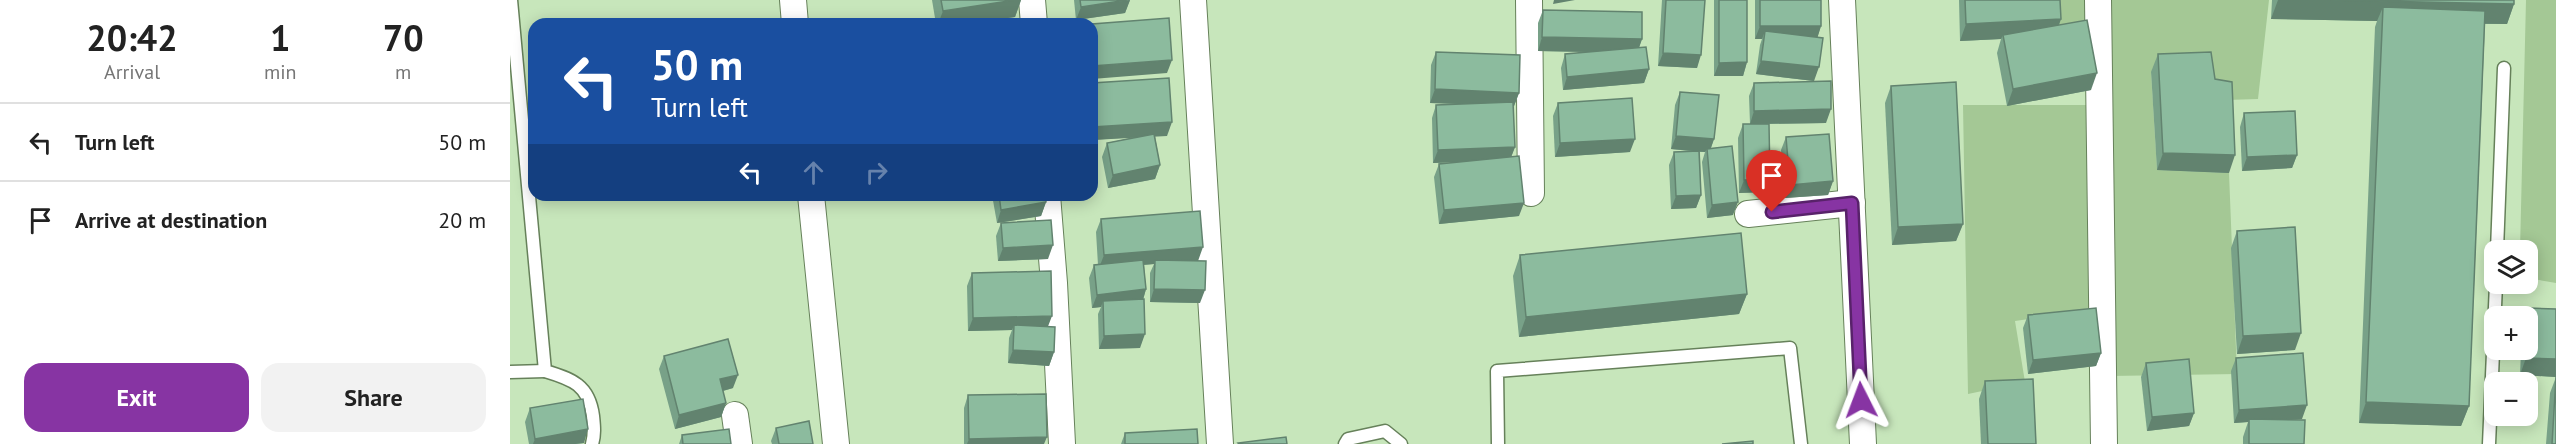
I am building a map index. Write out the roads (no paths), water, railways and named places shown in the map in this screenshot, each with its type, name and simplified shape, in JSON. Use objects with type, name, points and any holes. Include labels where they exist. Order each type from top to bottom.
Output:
[{"type":"street","points":[[793,0],[794,18]]},
{"type":"street","points":[[1032,0],[1034,18]]},
{"type":"street","points":[[1192,0],[1220,444]]},
{"type":"street","points":[[1529,0],[1531,193]]},
{"type":"street","points":[[1842,0],[1863,444]]},
{"type":"street","points":[[2098,0],[2104,444]]},
{"type":"street","points":[[812,201],[836,444]]},
{"type":"street","points":[[1047,201],[1062,444]]},
{"type":"street","points":[[1749,214],[1852,203]]},
{"type":"street","points":[[735,416],[739,444]]},
{"type":"lane","points":[[511,0],[528,186]]},
{"type":"lane","points":[[2497,240],[2504,69]]},
{"type":"lane","points":[[529,201],[545,371]]},
{"type":"lane","points":[[2489,444],[2496,294]]},
{"type":"lane","points":[[1498,444],[1497,371],[1790,348],[1801,444]]},
{"type":"lane","points":[[510,372],[545,371],[562,376],[582,387],[591,402],[594,435],[592,444]]},
{"type":"lane","points":[[1345,444],[1348,439],[1385,431],[1401,444]]}]
